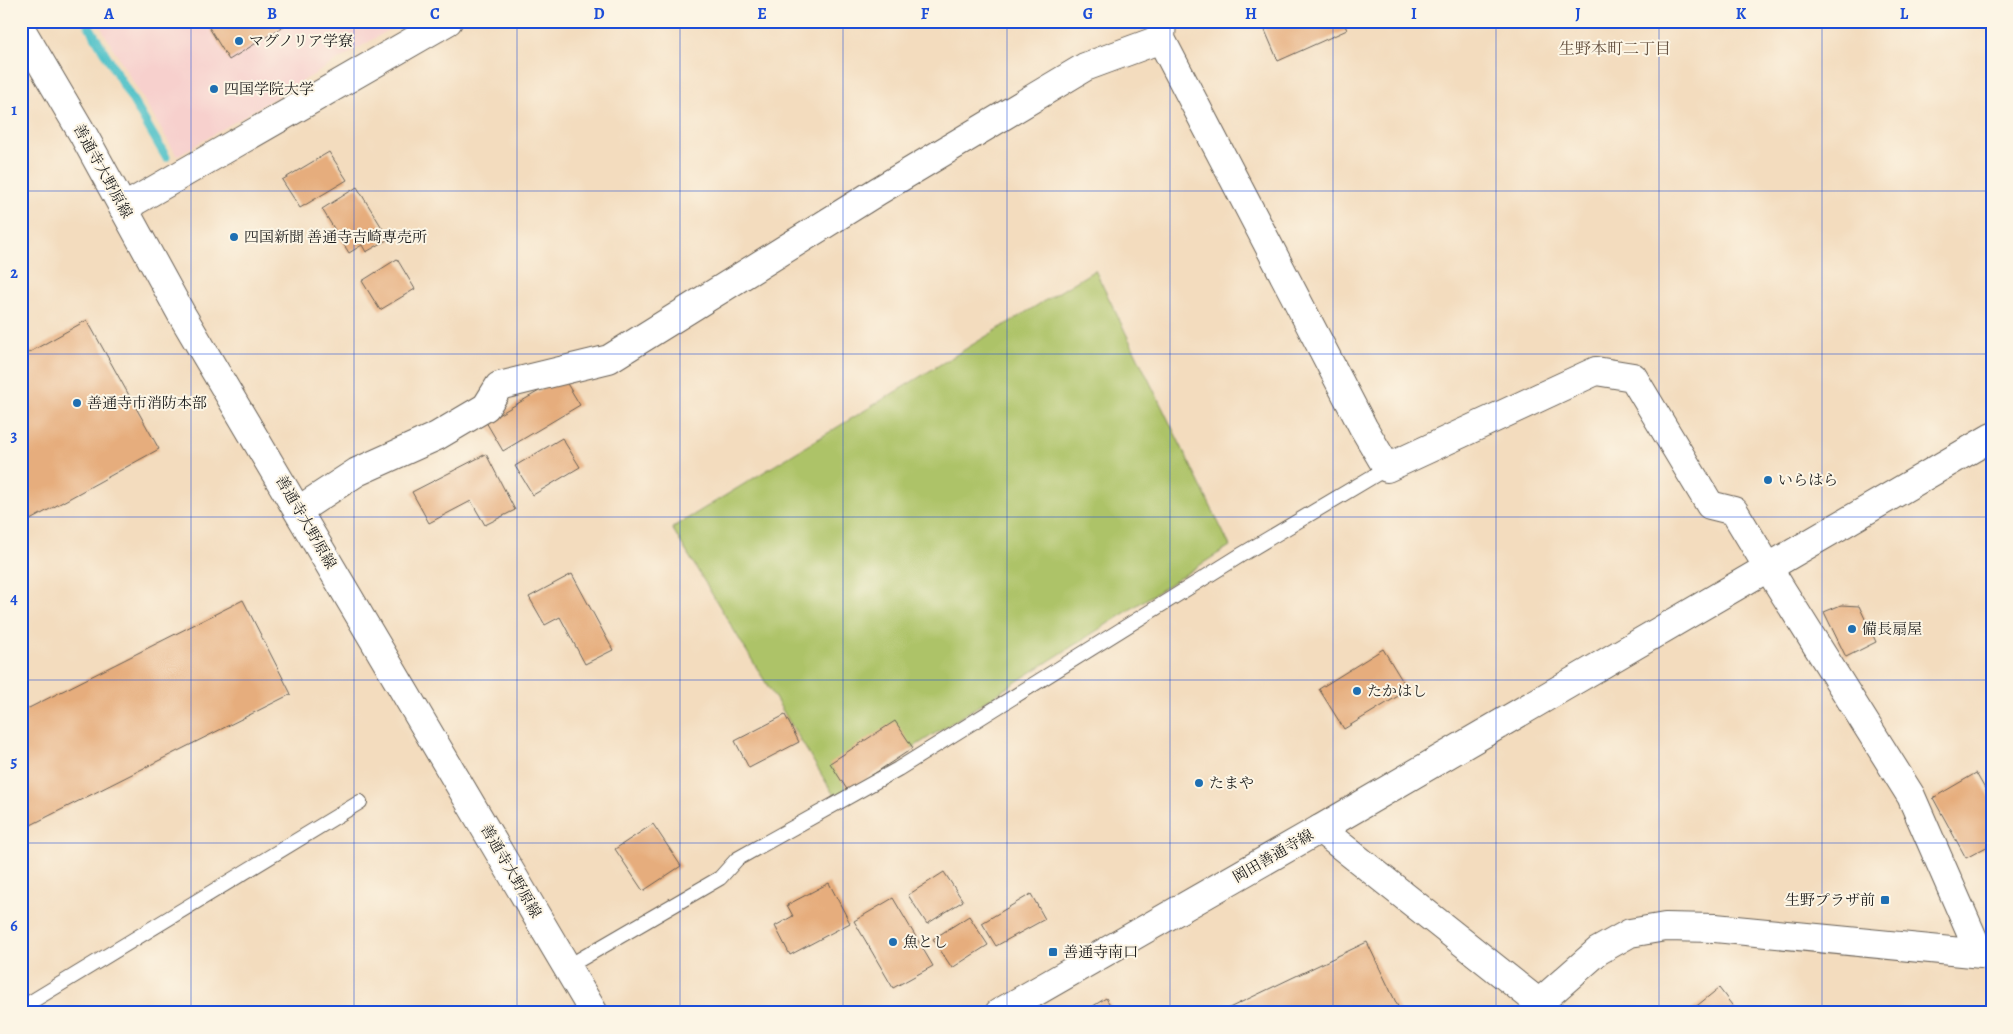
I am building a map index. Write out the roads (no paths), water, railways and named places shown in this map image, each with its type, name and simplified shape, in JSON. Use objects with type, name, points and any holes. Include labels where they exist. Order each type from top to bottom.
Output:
[{"type":"street","points":[[123,208],[448,21]]},
{"type":"street","points":[[299,510],[357,472],[437,436],[486,406],[499,386],[609,359],[878,191],[1085,67],[1162,26],[1358,418],[1387,468],[1596,371],[1633,377],[1710,505],[1734,510],[1911,796],[1986,954]]},
{"type":"street","name":"善通寺大野原線","points":[[21,29],[77,123],[182,315],[299,510],[594,1013]]},
{"type":"street","points":[[1320,829],[1992,437]]},
{"type":"street","name":"岡田善通寺線","points":[[999,1013],[1320,829],[1542,1008]]},
{"type":"street","points":[[1542,1008],[1598,951],[1630,933],[1665,927],[1715,928],[1986,954]]},
{"type":"lane","points":[[567,967],[720,878],[737,859],[898,769],[1241,555],[1387,468]]},
{"type":"lane","points":[[21,1008],[360,802]]},
{"type":"waterway","points":[[86,21],[166,157]]},
{"type":"place","name":"マグノリア学寮","points":[[239,41]]},
{"type":"place","name":"四国学院大学","points":[[214,89]]},
{"type":"place","name":"四国新聞 善通寺吉崎専売所","points":[[234,237]]},
{"type":"place","name":"善通寺市消防本部","points":[[77,403]]},
{"type":"place","name":"いらはら","points":[[1768,480]]},
{"type":"place","name":"備長扇屋","points":[[1852,629]]},
{"type":"place","name":"たかはし","points":[[1357,691]]},
{"type":"place","name":"たまや","points":[[1199,783]]},
{"type":"place","name":"生野プラザ前","points":[[1885,900]]},
{"type":"place","name":"魚とし","points":[[893,942]]},
{"type":"place","name":"善通寺南口","points":[[1053,952]]},
{"type":"district","name":"生野本町二丁目","points":[[1615,48]]}]
